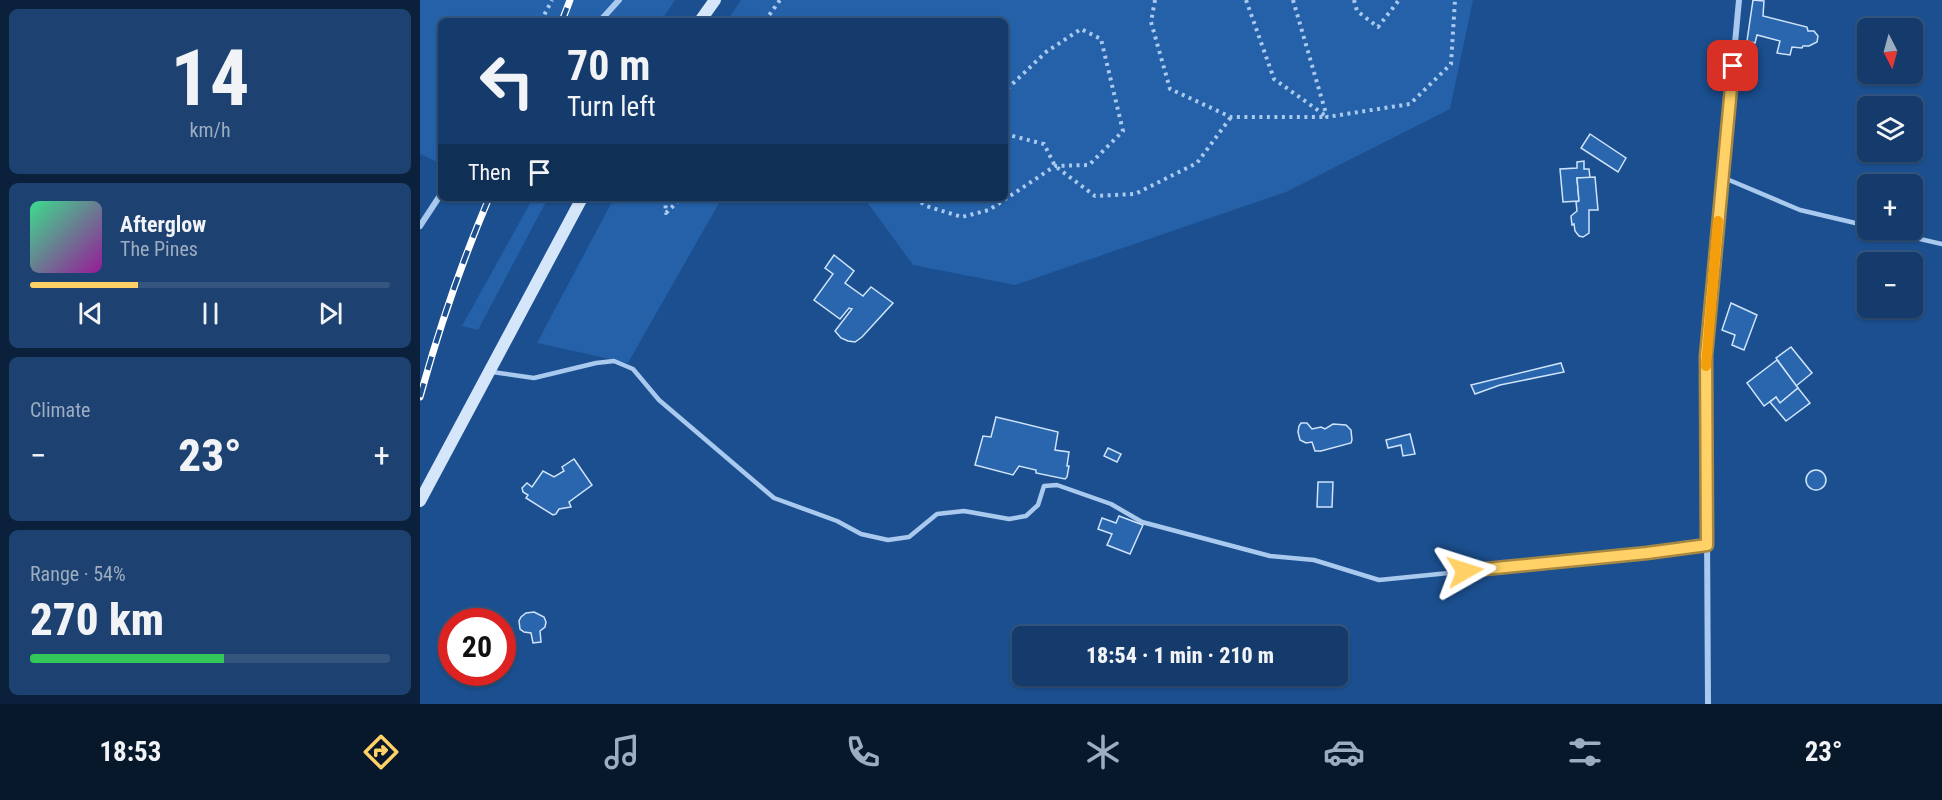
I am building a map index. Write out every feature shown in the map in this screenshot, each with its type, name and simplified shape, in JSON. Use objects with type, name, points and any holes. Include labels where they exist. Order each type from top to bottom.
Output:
[{"type":"main road","points":[[702,18],[715,0]]},
{"type":"main road","points":[[420,501],[580,201]]},
{"type":"street","points":[[603,18],[619,0]]},
{"type":"street","points":[[1708,704],[1706,356],[1739,0]]},
{"type":"street","points":[[420,226],[438,199]]},
{"type":"lane","points":[[1722,177],[1800,210],[1857,223]]},
{"type":"lane","points":[[1923,240],[1942,244]]},
{"type":"lane","points":[[490,372],[534,378],[614,361],[633,369],[659,400],[774,498],[837,521],[861,534],[888,540],[909,537],[937,514],[964,511],[1009,519],[1026,516],[1038,505],[1044,486],[1057,485],[1111,504],[1142,522],[1270,556],[1314,560],[1378,580],[1707,545]]},
{"type":"path","points":[[543,18],[552,0]]},
{"type":"path","points":[[767,18],[780,0]]},
{"type":"path","points":[[1155,0],[1151,22],[1170,89],[1231,117],[1327,117],[1410,104],[1451,64],[1455,0]]},
{"type":"path","points":[[1246,0],[1274,79],[1327,117]]},
{"type":"path","points":[[1293,0],[1327,117]]},
{"type":"path","points":[[1354,0],[1357,10],[1378,27],[1399,0]]},
{"type":"path","points":[[1008,88],[1046,52],[1081,29],[1101,39],[1123,131],[1089,165],[1055,166],[1008,197]]},
{"type":"path","points":[[1008,135],[1044,144],[1055,166],[1095,196],[1135,194],[1197,163],[1231,117]]},
{"type":"path","points":[[665,201],[666,213],[678,201]]},
{"type":"path","points":[[919,201],[926,206],[962,217],[989,210],[1002,201]]},
{"type":"shaded area","points":[[420,0],[675,0],[663,18],[438,18],[438,160],[420,154]]},
{"type":"shaded area","points":[[741,0],[1473,0],[1450,109],[1286,192],[1015,285],[913,265],[867,202],[719,203],[628,363],[537,343],[612,201],[1008,201],[1008,18],[729,18]]},
{"type":"shaded area","points":[[531,201],[546,201],[478,330],[462,326]]},
{"type":"building","points":[[1753,0],[1764,1],[1763,16],[1807,27],[1808,31],[1814,31],[1818,36],[1817,42],[1802,48],[1792,47],[1790,55],[1777,53],[1780,41],[1757,35],[1755,43],[1747,41]]},
{"type":"building","points":[[1590,134],[1626,158],[1618,172],[1581,148]]},
{"type":"building","points":[[1584,161],[1584,169],[1589,169],[1590,178],[1577,178],[1579,201],[1563,202],[1560,169],[1577,168],[1577,162]]},
{"type":"building","points":[[1595,177],[1598,210],[1589,210],[1589,233],[1583,237],[1575,231],[1571,216],[1577,211],[1576,202],[1579,201],[1577,178]]},
{"type":"building","points":[[834,255],[854,271],[845,283],[863,296],[871,287],[893,303],[855,342],[841,338],[835,331],[852,309],[849,308],[840,319],[814,300],[833,274],[825,268]]},
{"type":"building","points":[[1731,303],[1757,315],[1744,350],[1732,345],[1735,335],[1722,330]]},
{"type":"building","points":[[1791,347],[1812,373],[1796,386],[1776,358]]},
{"type":"building","points":[[1777,360],[1798,388],[1780,403],[1776,397],[1764,406],[1747,383]]},
{"type":"building","points":[[1561,363],[1564,372],[1500,385],[1475,394],[1471,385]]},
{"type":"building","points":[[1798,388],[1810,403],[1786,421],[1770,402],[1776,397],[1780,403]]},
{"type":"building","points":[[996,417],[1058,432],[1055,450],[1069,452],[1067,477],[1065,479],[1036,473],[1036,470],[1019,466],[1013,475],[975,465],[983,436],[991,437]]},
{"type":"building","points":[[1301,423],[1307,423],[1312,429],[1321,427],[1325,429],[1333,424],[1346,425],[1351,430],[1351,443],[1315,451],[1312,442],[1306,443],[1300,440],[1298,432]]},
{"type":"building","points":[[1410,434],[1415,454],[1403,456],[1401,445],[1388,448],[1386,440]]},
{"type":"building","points":[[1108,448],[1121,454],[1117,462],[1104,456]]},
{"type":"building","points":[[574,459],[592,485],[569,502],[571,507],[559,509],[553,515],[526,498],[528,495],[523,492],[522,488],[527,483],[532,487],[543,471],[554,477],[564,471],[562,467]]},
{"type":"building","points":[[1812,470],[1820,470],[1826,476],[1826,484],[1820,490],[1812,490],[1806,484],[1806,476]]},
{"type":"building","points":[[1318,482],[1333,482],[1332,507],[1317,507]]},
{"type":"building","points":[[1119,516],[1143,525],[1130,554],[1107,545],[1112,534],[1098,529],[1102,518],[1116,523]]},
{"type":"building","points":[[534,612],[544,617],[546,622],[545,627],[540,631],[541,642],[533,643],[531,633],[520,629],[519,621],[526,613]]},
{"type":"railway","points":[[563,18],[570,0]]},
{"type":"railway","points":[[420,397],[451,296],[488,201]]},
{"type":"slow traffic","points":[[1706,366],[1718,221]]},
{"type":"route","points":[[1465,571],[1707,545],[1706,356],[1733,66]]}]
